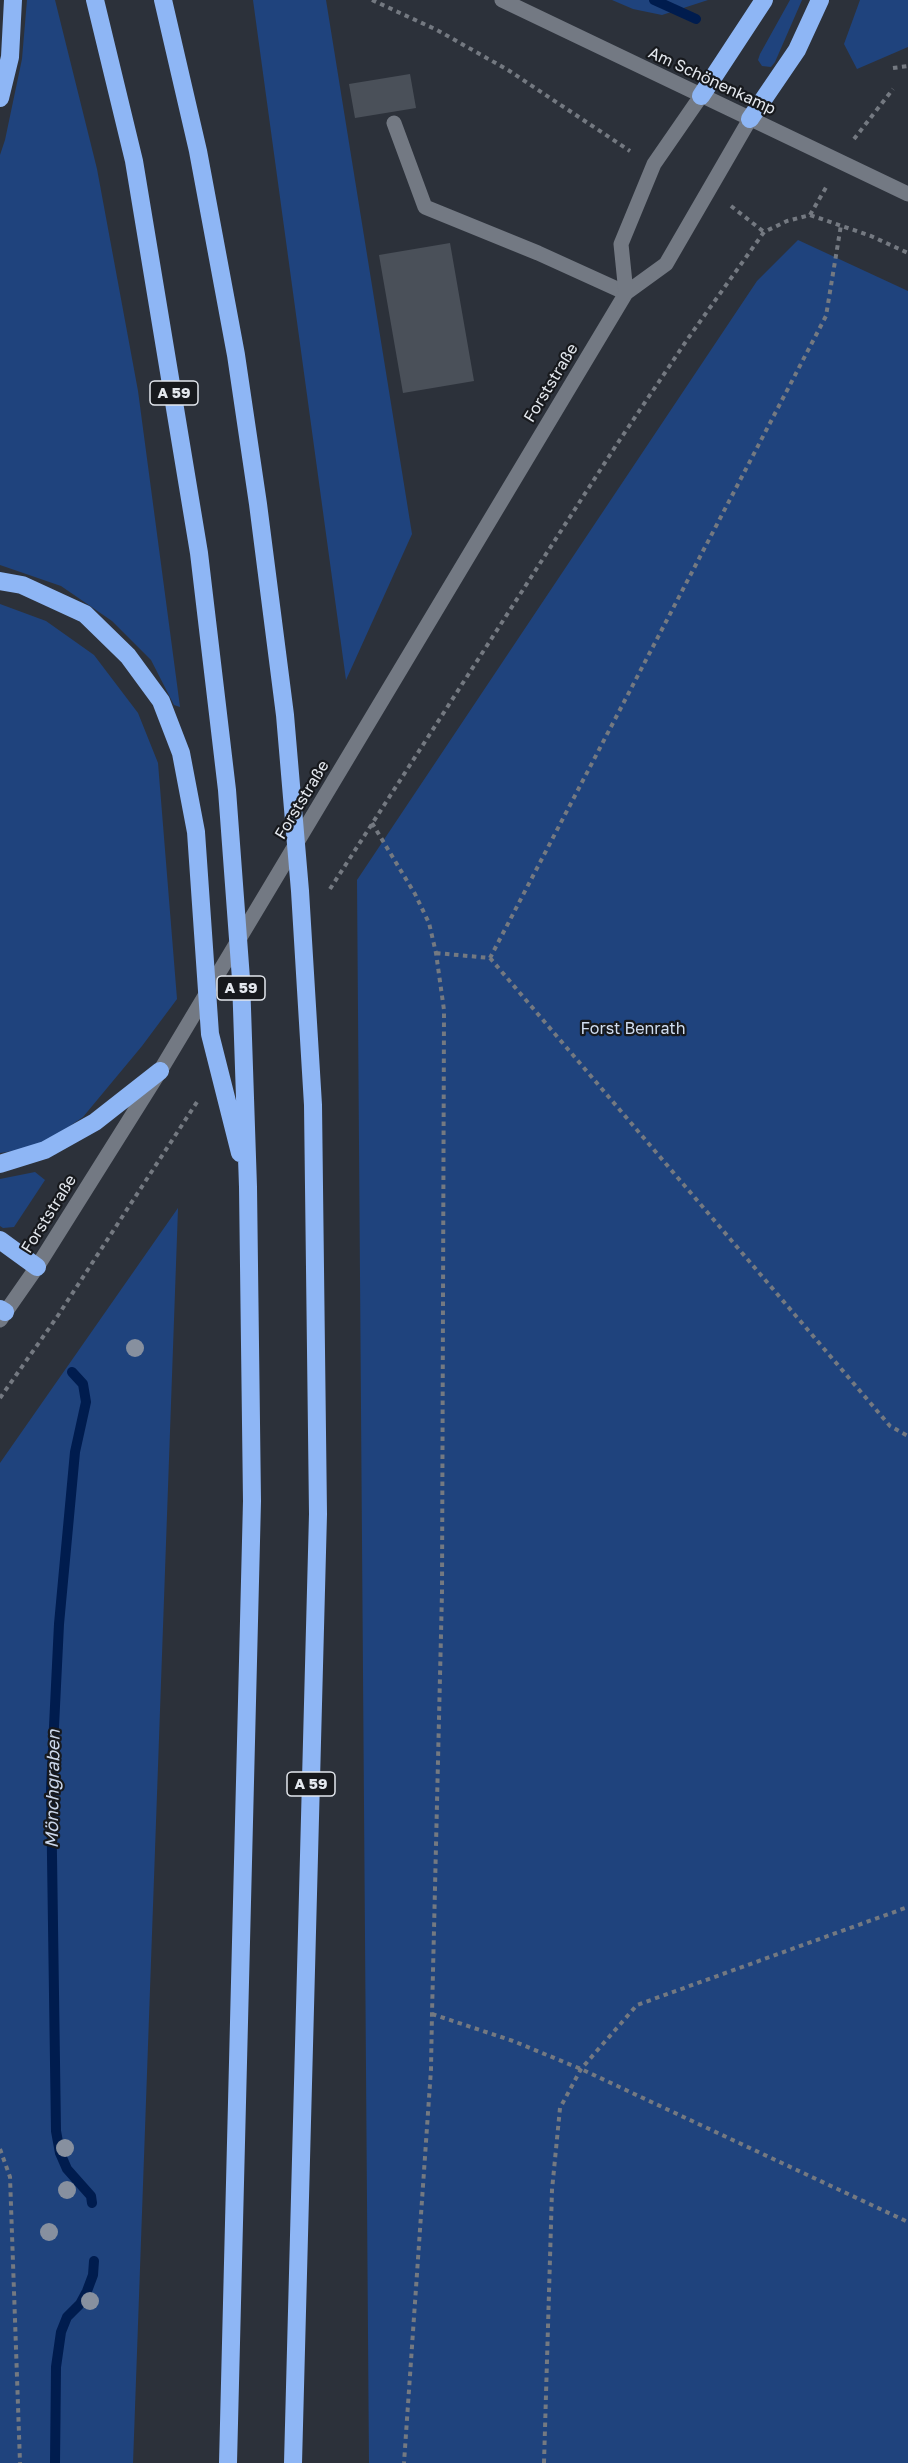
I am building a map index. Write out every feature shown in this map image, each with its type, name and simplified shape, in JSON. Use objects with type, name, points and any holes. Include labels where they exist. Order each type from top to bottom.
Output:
[{"type":"highway","points":[[0,98],[10,57],[13,0]]},
{"type":"highway","name":"A 59","points":[[95,0],[134,160],[199,553],[227,790],[241,979],[248,1187],[252,1500],[228,2463]]},
{"type":"highway","name":"A 59","points":[[163,0],[198,150],[236,355],[258,504],[285,714],[300,891],[314,1105],[318,1514],[293,2463]]},
{"type":"highway","points":[[701,96],[764,0]]},
{"type":"highway","points":[[750,119],[797,50],[820,0]]},
{"type":"highway","points":[[0,581],[22,585],[86,614],[128,656],[161,701],[181,753],[196,832],[210,1034],[248,1187]]},
{"type":"highway","points":[[0,1164],[45,1150],[95,1122],[160,1071]]},
{"type":"highway","points":[[0,1240],[37,1267]]},
{"type":"main road","name":"Am Schönenkamp","points":[[502,0],[908,194]]},
{"type":"main road","points":[[626,293],[621,244],[654,164],[701,96]]},
{"type":"main road","name":"Forststraße","points":[[2,1314],[37,1267],[160,1071],[626,293],[666,264],[750,119]]},
{"type":"main road","points":[[394,123],[425,207],[626,293]]},
{"type":"path","points":[[372,0],[437,30],[508,70],[630,150]]},
{"type":"path","points":[[893,68],[908,66]]},
{"type":"path","points":[[859,131],[893,89]]},
{"type":"path","points":[[810,215],[820,198]]},
{"type":"path","points":[[738,210],[764,232]]},
{"type":"path","points":[[328,893],[623,435],[764,232],[787,220],[810,215],[871,236],[908,254]]},
{"type":"path","points":[[490,958],[826,316],[841,225]]},
{"type":"path","points":[[372,823],[415,894],[429,923],[436,953],[444,1010],[442,1581],[431,2069],[404,2463]]},
{"type":"path","points":[[436,953],[490,958],[890,1426],[908,1436]]},
{"type":"path","points":[[0,1398],[151,1176],[202,1095]]},
{"type":"path","points":[[544,2463],[552,2190],[560,2108],[581,2069],[637,2005],[908,1906]]},
{"type":"path","points":[[432,2014],[513,2041],[581,2069],[908,2222]]},
{"type":"path","points":[[0,2149],[10,2177],[20,2463]]},
{"type":"green space","points":[[27,0],[55,0],[97,169],[138,391],[180,707],[174,705],[151,660],[112,621],[61,586],[0,565],[0,155],[22,59]]},
{"type":"green space","points":[[253,0],[326,0],[412,534],[346,680]]},
{"type":"green space","points":[[612,0],[708,0],[662,15],[633,9]]},
{"type":"green space","points":[[790,0],[802,0],[775,62],[771,67],[762,66],[758,60],[760,54]]},
{"type":"green space","points":[[860,0],[908,0],[908,47],[857,69],[844,44]]},
{"type":"green space","name":"Forst Benrath","points":[[798,240],[908,291],[908,2463],[369,2463],[357,880],[757,281]]},
{"type":"green space","points":[[0,604],[46,621],[94,655],[138,713],[158,763],[177,999],[142,1046],[83,1117],[51,1139],[19,1150],[0,1153]]},
{"type":"green space","points":[[35,1172],[45,1180],[14,1227],[3,1228],[0,1226],[0,1179]]},
{"type":"green space","points":[[178,1208],[133,2463],[0,2463],[0,1463]]},
{"type":"building","points":[[410,74],[416,108],[355,118],[349,84]]},
{"type":"building","points":[[450,243],[474,381],[403,393],[379,255]]},
{"type":"waterway","points":[[654,0],[696,19]]},
{"type":"waterway","name":"Mönchgraben","points":[[72,1372],[83,1384],[86,1402],[75,1452],[59,1624],[51,1788],[56,2131],[60,2153],[67,2169],[91,2196],[92,2203]]},
{"type":"waterway","name":"Mönchgraben","points":[[55,2463],[56,2367],[61,2332],[67,2317],[80,2304],[87,2291],[93,2275],[94,2261]]}]
